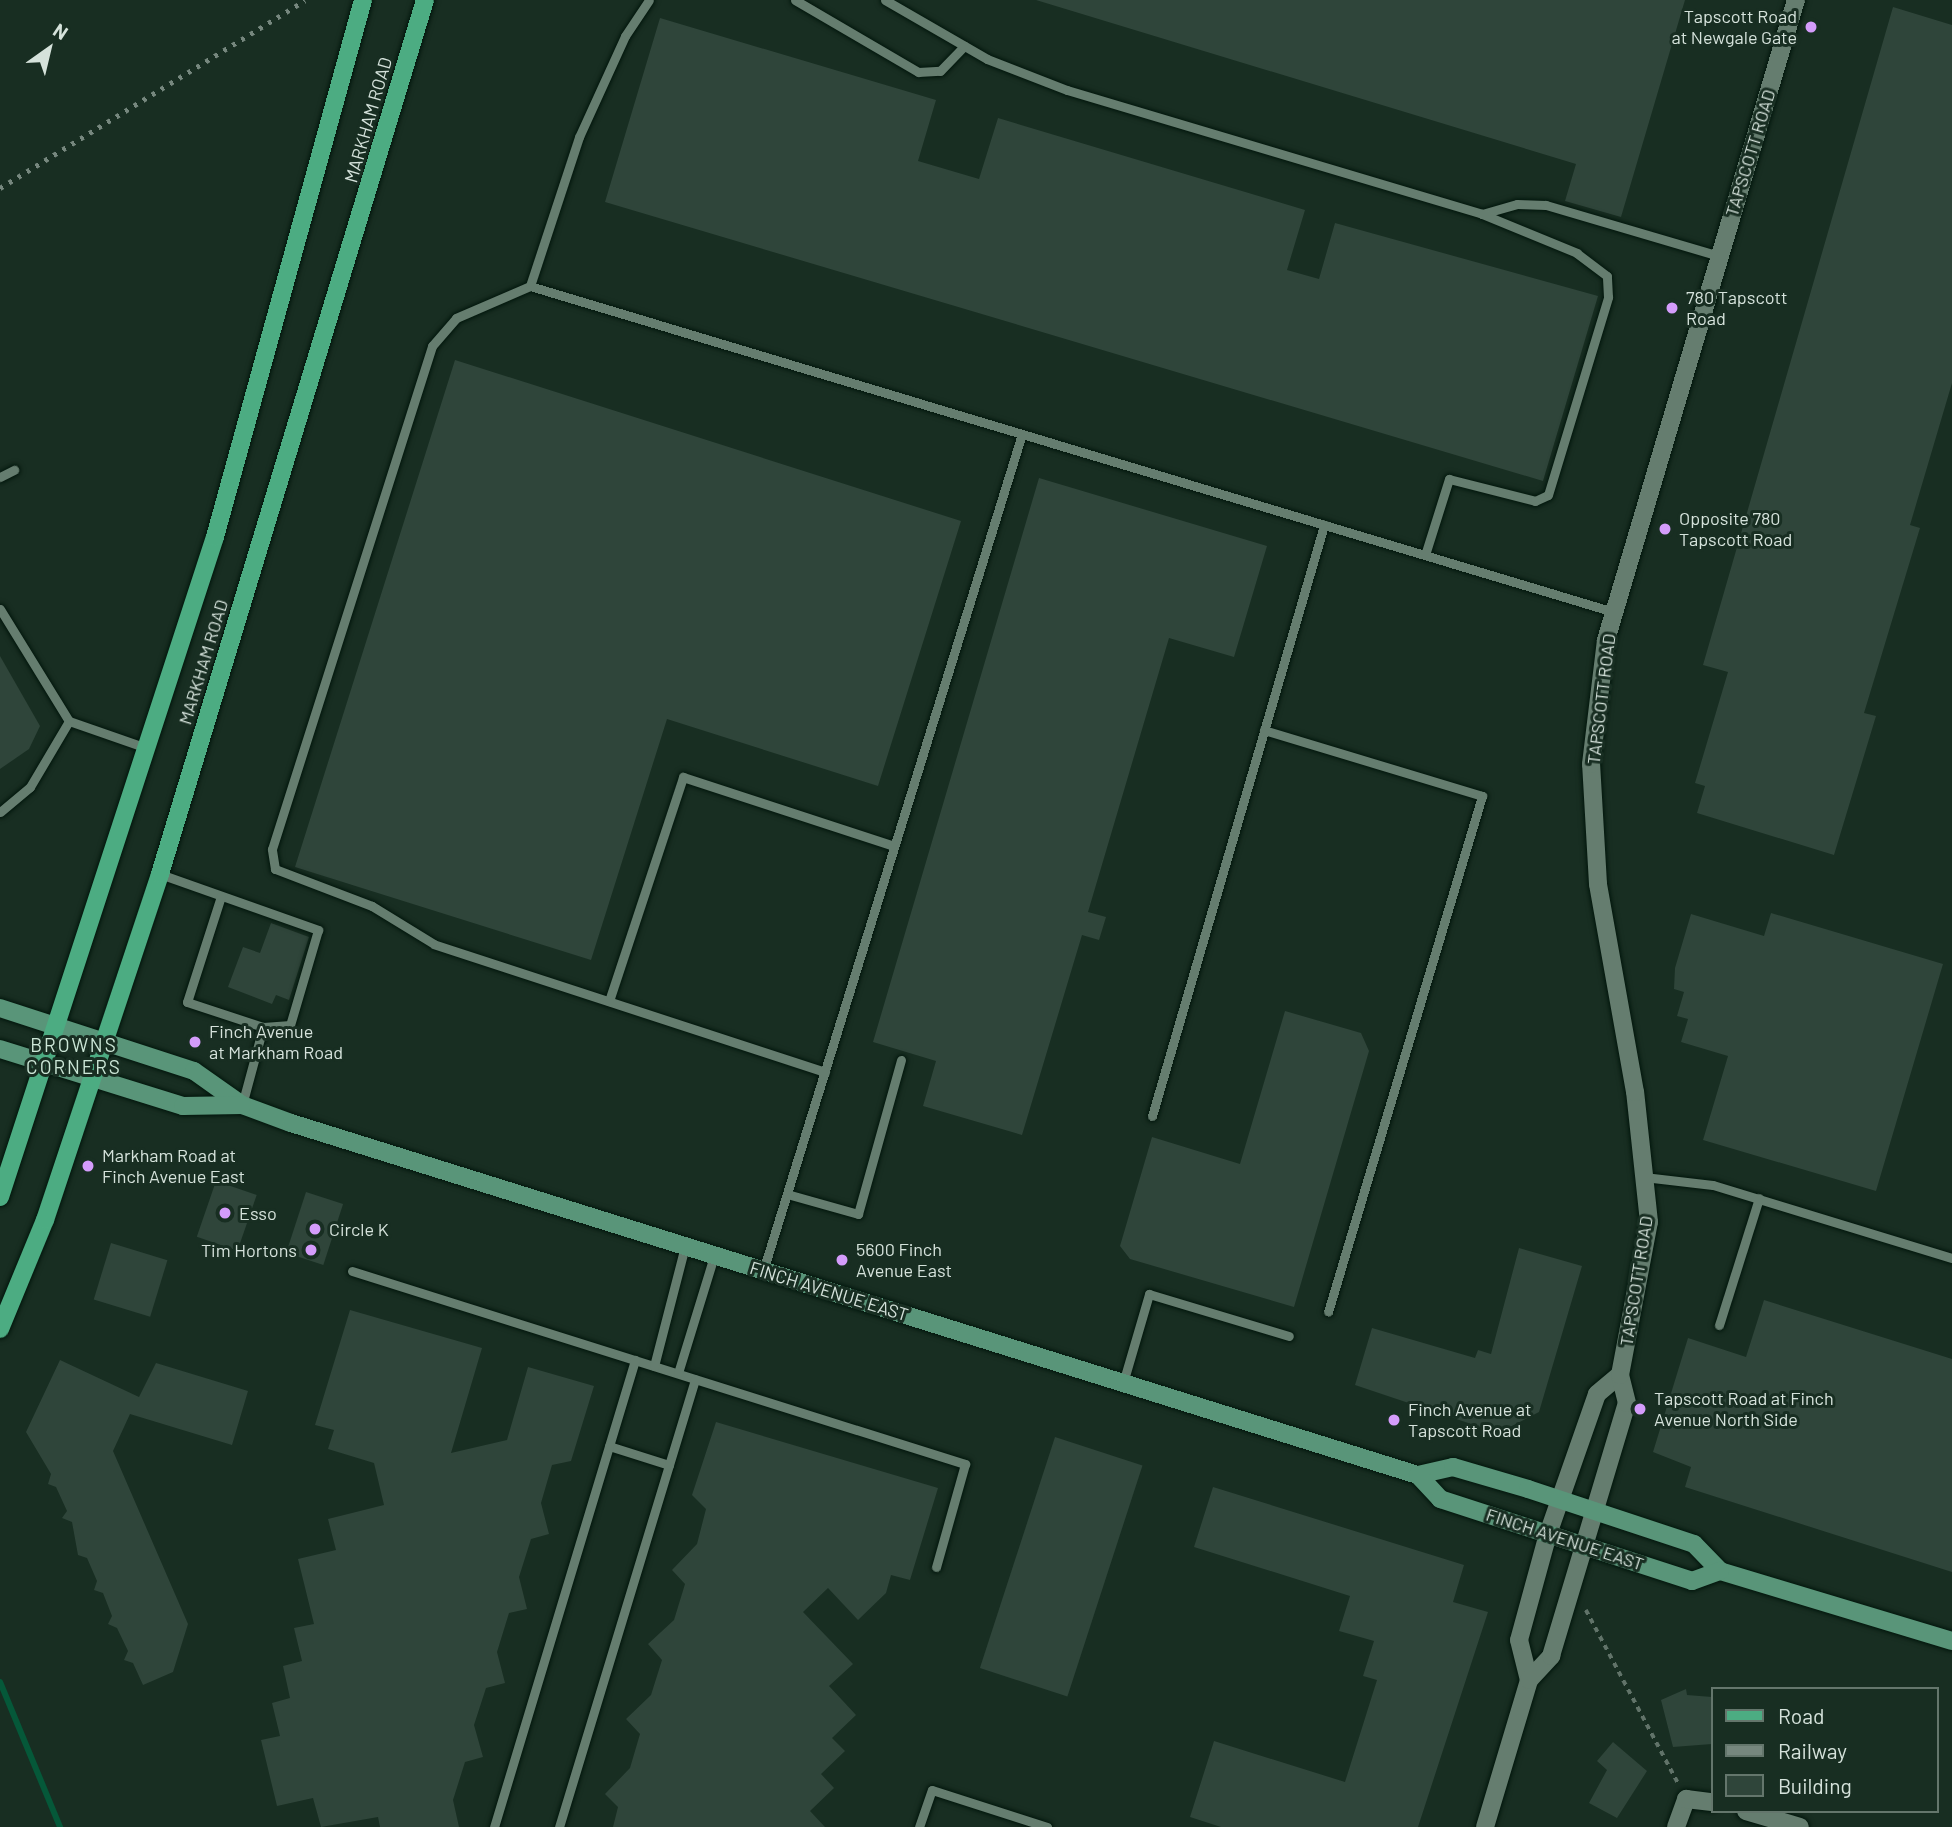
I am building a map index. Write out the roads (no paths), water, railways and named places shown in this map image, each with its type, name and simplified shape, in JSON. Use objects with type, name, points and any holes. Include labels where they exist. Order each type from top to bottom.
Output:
[{"type":"main road","name":"MARKHAM ROAD","points":[[0,1197],[215,537],[363,0]]},
{"type":"main road","name":"MARKHAM ROAD","points":[[0,1328],[45,1220],[90,1077],[160,874],[395,107],[425,0]]},
{"type":"main road","name":"FINCH AVENUE EAST","points":[[0,1008],[194,1071],[242,1105],[685,1247],[1418,1475],[1440,1499],[1692,1581],[1720,1571]]},
{"type":"main road","name":"FINCH AVENUE EAST","points":[[0,1049],[183,1106],[242,1105]]},
{"type":"main road","name":"FINCH AVENUE EAST","points":[[1418,1475],[1453,1467],[1560,1500],[1694,1545],[1720,1571],[1952,1641]]},
{"type":"street","name":"TAPSCOTT ROAD","points":[[1485,1827],[1528,1680],[1551,1656],[1627,1403],[1620,1375],[1649,1222],[1598,884],[1591,764],[1614,612],[1796,0]]},
{"type":"street","name":"TAPSCOTT ROAD","points":[[1528,1680],[1519,1640],[1548,1534],[1597,1394],[1620,1375]]},
{"type":"street","points":[[1676,1827],[1686,1799],[1710,1802]]},
{"type":"street","points":[[1753,1813],[1800,1827]]},
{"type":"lane","points":[[530,286],[584,124],[649,0]]},
{"type":"lane","points":[[795,0],[918,72],[940,71],[964,46]]},
{"type":"lane","points":[[885,0],[964,46],[1067,90],[1482,214],[1577,253],[1607,276],[1608,296],[1548,495],[1535,500],[1449,479],[1425,555]]},
{"type":"lane","points":[[1482,214],[1517,204],[1546,205],[1719,256]]},
{"type":"lane","points":[[825,1072],[434,944],[372,906],[285,875],[271,861],[437,334],[456,318],[530,286],[1614,612]]},
{"type":"lane","points":[[763,1271],[1022,434]]},
{"type":"lane","points":[[0,477],[14,470]]},
{"type":"lane","points":[[1152,1116],[1324,525]]},
{"type":"lane","points":[[0,608],[69,721],[147,748]]},
{"type":"lane","points":[[0,812],[30,787],[69,721]]},
{"type":"lane","points":[[1264,730],[1482,796],[1328,1312]]},
{"type":"lane","points":[[609,1001],[683,777],[894,846]]},
{"type":"lane","points":[[160,874],[318,930],[290,1025],[263,1027],[187,1002],[221,896]]},
{"type":"lane","points":[[242,1105],[263,1027]]},
{"type":"lane","points":[[787,1194],[858,1214],[901,1060]]},
{"type":"lane","points":[[1644,1177],[1713,1185],[1952,1258]]},
{"type":"lane","points":[[1719,1325],[1759,1198]]},
{"type":"lane","points":[[654,1366],[685,1247]]},
{"type":"lane","points":[[678,1373],[714,1255]]},
{"type":"lane","points":[[352,1271],[965,1464],[936,1567]]},
{"type":"lane","points":[[1123,1382],[1149,1294],[1289,1336]]},
{"type":"lane","points":[[494,1827],[635,1360]]},
{"type":"lane","points":[[559,1827],[695,1379]]},
{"type":"lane","points":[[609,1446],[669,1465]]},
{"type":"lane","points":[[919,1827],[932,1790],[1047,1827]]},
{"type":"waterway","points":[[0,1682],[60,1827]]},
{"type":"railway","points":[[0,188],[305,0]]},
{"type":"place","name":"Tapscott Road at Newgale Gate","points":[[1811,27]]},
{"type":"place","name":"780 Tapscott Road","points":[[1672,308]]},
{"type":"place","name":"Opposite 780 Tapscott Road","points":[[1665,529]]},
{"type":"place","name":"Finch Avenue at Markham Road","points":[[195,1042]]},
{"type":"place","name":"Markham Road at Finch Avenue East","points":[[88,1166]]},
{"type":"place","name":"Esso","points":[[225,1213]]},
{"type":"place","name":"Circle K","points":[[315,1229]]},
{"type":"place","name":"Tim Hortons","points":[[311,1250]]},
{"type":"place","name":"5600 Finch Avenue East","points":[[842,1260]]},
{"type":"place","name":"Tapscott Road at Finch Avenue North Side","points":[[1640,1409]]},
{"type":"place","name":"Finch Avenue at Tapscott Road","points":[[1394,1420]]},
{"type":"district","name":"BROWNS CORNERS","points":[[74,1056]]}]
